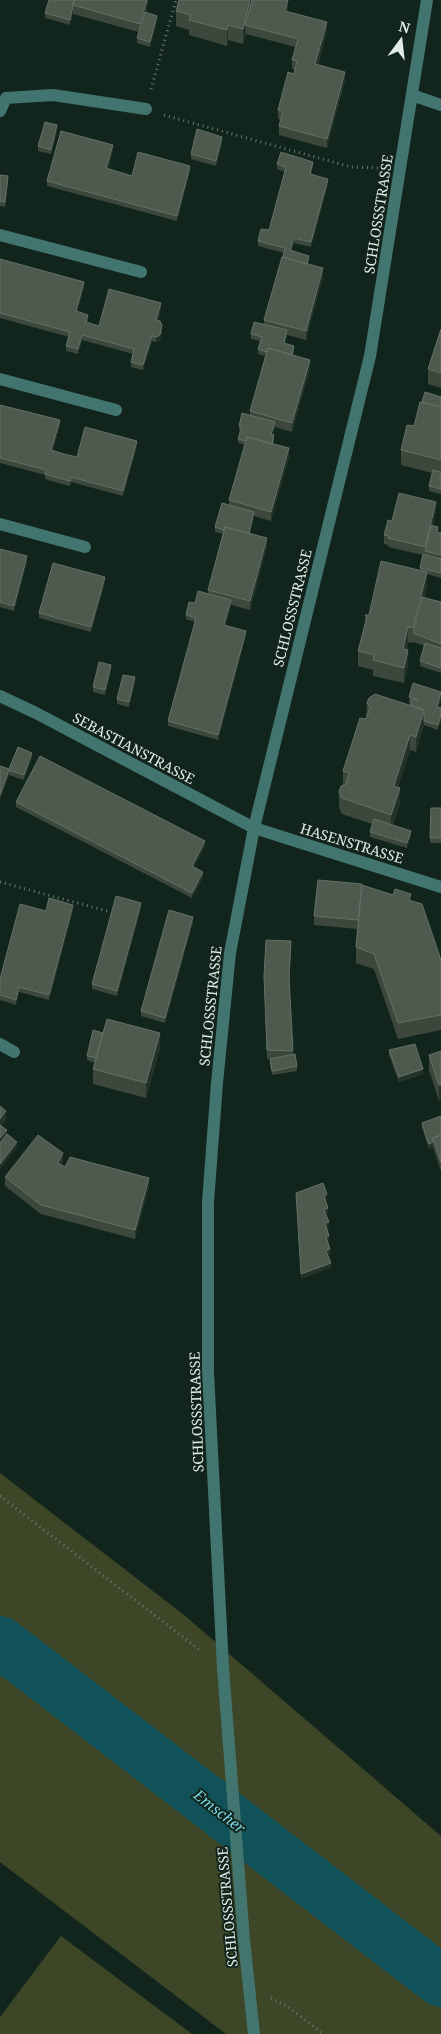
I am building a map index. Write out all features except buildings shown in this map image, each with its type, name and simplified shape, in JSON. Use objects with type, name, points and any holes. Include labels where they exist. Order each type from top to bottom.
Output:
[{"type":"street","name":"SCHLOSSSTRASSE","points":[[254,2034],[244,1940],[224,1668],[208,1372],[208,1202],[217,1083],[230,953],[254,828],[370,356],[427,0]]},
{"type":"street","points":[[0,111],[6,98],[54,95],[146,109]]},
{"type":"street","points":[[412,95],[441,105]]},
{"type":"street","points":[[0,235],[142,272]]},
{"type":"street","points":[[0,379],[116,410]]},
{"type":"street","points":[[0,524],[85,547]]},
{"type":"street","name":"SEBASTIANSTRASSE","points":[[0,696],[254,828]]},
{"type":"street","name":"HASENSTRASSE","points":[[254,828],[441,887]]},
{"type":"street","points":[[0,1044],[14,1052]]},
{"type":"path","points":[[176,0],[146,109],[351,167],[400,168]]},
{"type":"path","points":[[0,882],[106,911]]},
{"type":"path","points":[[0,1496],[224,1668]]},
{"type":"path","points":[[248,1986],[287,2006],[323,2034]]},
{"type":"green space","points":[[0,1473],[184,1615],[441,1836],[441,2034],[226,2034],[0,1862]]},
{"type":"green space","points":[[61,1936],[192,2034],[0,2034],[0,2017]]},
{"type":"waterway","name":"Emscher","points":[[0,1642],[441,1981]]}]
